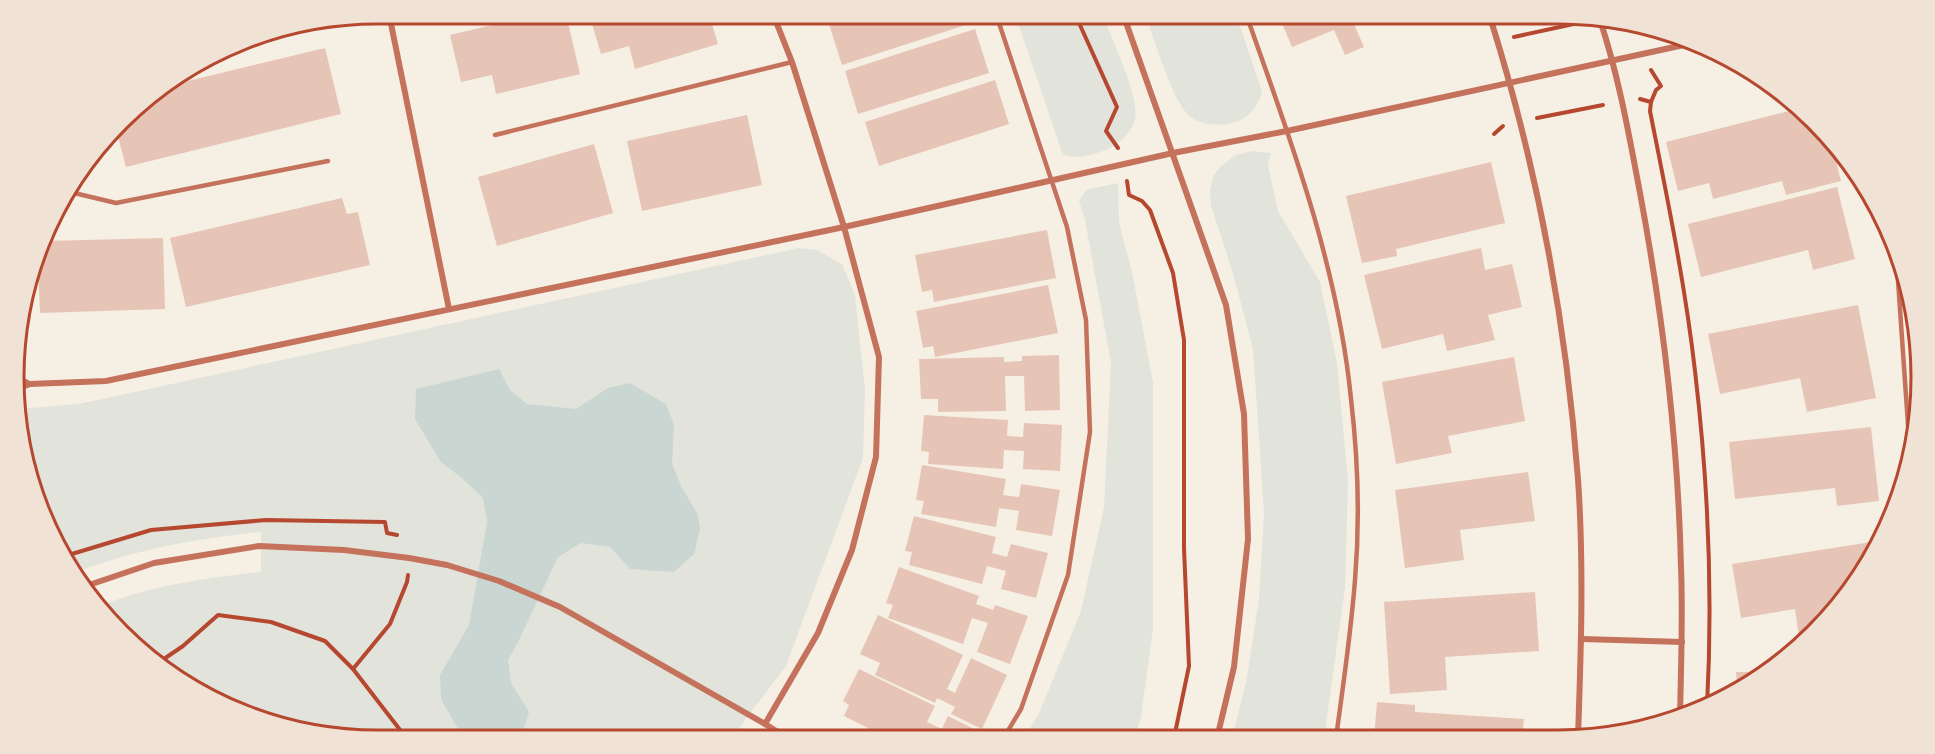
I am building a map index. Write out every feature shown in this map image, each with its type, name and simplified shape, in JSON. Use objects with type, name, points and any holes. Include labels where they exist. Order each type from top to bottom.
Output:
[{"type":"street","points":[[391,24],[449,309]]},
{"type":"street","points":[[765,724],[823,622],[852,550],[876,457],[879,357],[844,227],[792,62],[777,24]]},
{"type":"street","points":[[1127,24],[1226,305],[1244,414],[1248,539],[1234,667],[1219,730]]},
{"type":"street","points":[[1492,24],[1511,84],[1544,224],[1567,372],[1578,481],[1582,639],[1578,729]]},
{"type":"street","points":[[1602,27],[1614,61],[1651,254],[1670,407],[1681,554],[1680,708]]},
{"type":"street","points":[[24,386],[106,381],[844,227],[1173,153],[1511,84],[1679,46]]},
{"type":"street","points":[[24,381],[30,384]]},
{"type":"street","points":[[91,584],[154,563],[259,546],[344,550],[447,565],[499,581],[560,607],[774,730]]},
{"type":"street","points":[[1582,639],[1682,642]]},
{"type":"lane","points":[[999,24],[1067,227],[1086,320],[1090,432],[1068,575],[1021,709],[1008,730]]},
{"type":"lane","points":[[1250,24],[1287,131],[1331,280],[1347,364],[1355,441],[1358,538],[1356,579],[1337,730]]},
{"type":"lane","points":[[495,135],[792,62]]},
{"type":"lane","points":[[75,193],[116,203],[328,161]]},
{"type":"lane","points":[[1898,284],[1908,418]]},
{"type":"path","points":[[1080,24],[1117,107],[1107,130],[1117,144],[1124,164],[1129,195],[1142,201],[1150,210],[1173,273],[1184,340],[1184,548],[1189,666],[1176,730]]},
{"type":"path","points":[[1498,40],[1569,24]]},
{"type":"path","points":[[164,659],[183,646],[218,615],[271,622],[325,641],[352,669],[400,730]]},
{"type":"shaded area","points":[[1018,24],[1106,24],[1124,67],[1135,109],[1135,119],[1128,133],[1117,144],[1091,155],[1075,157],[1063,155]]},
{"type":"shaded area","points":[[1149,24],[1239,24],[1262,92],[1258,103],[1243,119],[1227,124],[1217,125],[1192,118],[1178,100]]},
{"type":"shaded area","points":[[1253,151],[1271,153],[1268,165],[1278,211],[1320,282],[1337,363],[1348,481],[1345,588],[1325,730],[1234,730],[1246,683],[1259,600],[1264,512],[1253,349],[1232,270],[1211,206],[1210,190],[1214,175],[1221,166],[1236,155]]},
{"type":"shaded area","points":[[1118,183],[1119,223],[1132,272],[1153,383],[1153,628],[1137,730],[1029,730],[1040,711],[1081,611],[1104,507],[1111,363],[1085,220],[1079,201],[1086,190]]},
{"type":"shaded area","points":[[799,248],[817,250],[842,264],[855,295],[865,389],[863,458],[786,666],[738,730],[354,729],[286,718],[221,694],[200,683],[162,657],[127,627],[107,603],[180,583],[261,572],[261,532],[166,546],[120,557],[81,570],[60,533],[43,490],[31,446],[26,408],[79,404]]},
{"type":"shaded area","points":[[499,369],[510,390],[527,404],[576,409],[608,388],[630,383],[666,404],[674,425],[672,464],[681,486],[698,515],[700,529],[694,554],[674,572],[630,569],[610,547],[581,543],[558,557],[508,660],[511,683],[529,712],[522,730],[461,730],[457,727],[441,699],[440,675],[469,625],[487,522],[483,498],[441,462],[415,419],[416,389]]},
{"type":"building","points":[[496,24],[568,24],[580,74],[496,94],[492,75],[461,82],[450,35]]},
{"type":"building","points":[[592,24],[712,24],[718,44],[635,69],[629,46],[601,54]]},
{"type":"building","points":[[829,24],[969,24],[842,65]]},
{"type":"building","points":[[1282,24],[1354,24],[1364,47],[1345,55],[1334,30],[1292,47]]},
{"type":"building","points":[[975,29],[989,73],[858,114],[845,71]]},
{"type":"building","points":[[325,48],[341,114],[126,167],[118,137],[144,112],[182,82]]},
{"type":"building","points":[[995,80],[1009,124],[879,166],[865,122]]},
{"type":"building","points":[[1790,111],[1808,127],[1835,159],[1841,181],[1786,195],[1782,181],[1713,199],[1709,183],[1678,191],[1666,142]]},
{"type":"building","points":[[747,115],[762,185],[642,211],[627,141]]},
{"type":"building","points":[[594,144],[613,213],[497,246],[478,177]]},
{"type":"building","points":[[1491,162],[1505,223],[1396,249],[1397,256],[1362,263],[1346,196]]},
{"type":"building","points":[[1837,187],[1855,259],[1813,270],[1808,250],[1701,277],[1688,224]]},
{"type":"building","points":[[342,198],[347,214],[358,212],[370,265],[186,307],[170,238]]},
{"type":"building","points":[[1047,230],[1056,278],[934,302],[932,290],[922,292],[915,255]]},
{"type":"building","points":[[163,238],[165,309],[40,313],[39,278],[51,241]]},
{"type":"building","points":[[1481,248],[1485,270],[1512,264],[1522,307],[1488,315],[1495,340],[1447,351],[1443,334],[1382,349],[1364,275]]},
{"type":"building","points":[[1048,285],[1058,333],[935,357],[933,346],[923,348],[916,311]]},
{"type":"building","points":[[1858,305],[1876,398],[1807,412],[1800,378],[1720,394],[1708,334]]},
{"type":"building","points":[[1059,355],[1060,410],[1025,411],[1024,376],[1005,376],[1006,411],[938,412],[938,399],[921,399],[919,359],[1004,357],[1004,362],[1022,361],[1022,356]]},
{"type":"building","points":[[1514,357],[1525,421],[1448,436],[1452,453],[1396,464],[1382,382]]},
{"type":"building","points":[[924,415],[1008,420],[1007,436],[1023,437],[1024,423],[1062,425],[1060,471],[1023,469],[1024,451],[1004,450],[1003,469],[928,464],[929,452],[921,451]]},
{"type":"building","points":[[1871,427],[1879,501],[1837,506],[1835,488],[1735,499],[1729,442]]},
{"type":"building","points":[[922,465],[1006,479],[1003,495],[1019,497],[1021,484],[1060,490],[1052,536],[1016,530],[1019,511],[999,508],[996,527],[921,514],[924,501],[916,500]]},
{"type":"building","points":[[1528,472],[1535,521],[1460,530],[1464,560],[1405,568],[1395,490]]},
{"type":"building","points":[[914,516],[996,537],[992,553],[1007,557],[1011,544],[1048,553],[1036,598],[1001,589],[1006,571],[987,566],[982,584],[909,565],[912,552],[905,551]]},
{"type":"building","points":[[1870,542],[1838,592],[1799,635],[1795,609],[1741,618],[1732,564]]},
{"type":"building","points":[[899,567],[979,596],[976,604],[993,610],[995,605],[1028,616],[1010,664],[977,652],[988,623],[972,618],[963,644],[888,618],[893,605],[886,603]]},
{"type":"building","points":[[1535,592],[1539,651],[1445,657],[1447,690],[1390,694],[1384,602]]},
{"type":"building","points":[[878,615],[963,655],[947,689],[955,693],[971,658],[1007,675],[982,729],[951,714],[955,707],[937,698],[935,703],[875,675],[880,663],[860,654]]},
{"type":"building","points":[[859,669],[935,706],[927,722],[942,729],[948,716],[976,730],[872,730],[844,716],[849,705],[843,701]]},
{"type":"building","points":[[1736,672],[1752,672],[1737,682]]},
{"type":"building","points":[[1377,702],[1415,705],[1415,712],[1524,719],[1523,730],[1375,730]]}]
